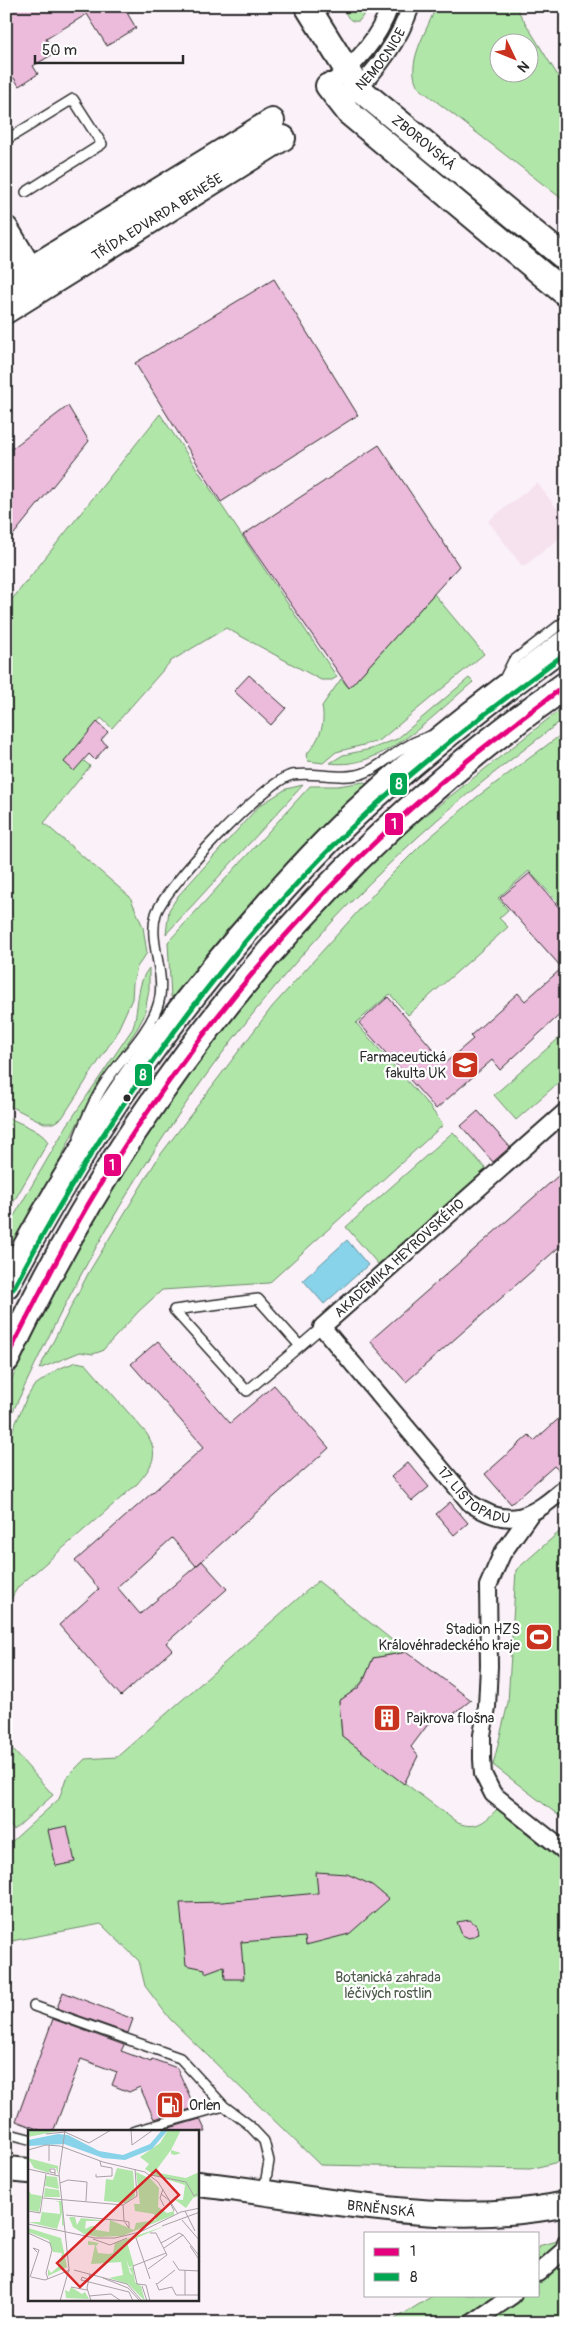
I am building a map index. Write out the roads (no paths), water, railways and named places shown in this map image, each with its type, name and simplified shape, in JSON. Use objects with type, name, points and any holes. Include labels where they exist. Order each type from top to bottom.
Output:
[{"type":"main road","points":[[6,1285],[69,1173],[112,1105],[151,1049],[229,950],[296,874],[354,816],[457,725],[566,643]]},
{"type":"main road","points":[[6,1359],[56,1258],[111,1165],[205,1028],[302,915],[394,822],[447,775],[566,685]]},
{"type":"street","name":"NEMOCNICE","points":[[343,87],[384,21],[390,6]]},
{"type":"street","name":"NEMOCNICE","points":[[343,87],[377,67],[395,42],[411,6]]},
{"type":"street","name":"ZBOROVSKÁ","points":[[312,11],[343,87],[566,294]]},
{"type":"street","name":"ZBOROVSKÁ","points":[[343,87],[566,259]]},
{"type":"street","name":"TŘÍDA EDVARDA BENEŠE","points":[[6,284],[277,130],[6,311]]},
{"type":"street","points":[[6,229],[30,269],[31,295]]},
{"type":"street","points":[[30,269],[53,281]]},
{"type":"street","name":"AKADEMIKA HEYROVSKÉHO","points":[[400,1418],[322,1327],[566,1111]]},
{"type":"street","name":"17. LISTOPADU","points":[[400,1418],[470,1503],[486,1514],[503,1518],[516,1518],[532,1513],[566,1487]]},
{"type":"street","points":[[532,1513],[502,1554],[488,1586],[489,1666],[487,1707],[482,1735],[482,1759],[487,1785],[494,1794],[566,1852]]},
{"type":"street","points":[[6,2169],[28,2171]]},
{"type":"street","name":"BRNĚNSKÁ","points":[[199,2184],[264,2191],[343,2205],[400,2210],[482,2214],[538,2210],[566,2204]]},
{"type":"street","points":[[540,2271],[564,2250],[566,2243]]},
{"type":"street","points":[[472,2323],[512,2296]]},
{"type":"lane","points":[[6,140],[73,99],[102,144],[26,192]]},
{"type":"lane","points":[[494,696],[513,661],[566,620]]},
{"type":"lane","points":[[69,1173],[76,1144],[87,1115],[103,1085],[147,1027],[158,1005],[161,983],[154,924],[156,913],[162,900],[176,882],[243,811],[265,791],[283,779],[293,775],[350,776],[364,773],[382,764],[408,745],[457,725]]},
{"type":"lane","points":[[300,1346],[258,1299],[174,1310],[247,1391],[300,1346],[322,1327]]},
{"type":"lane","points":[[34,2006],[180,2058],[224,2106],[257,2133],[267,2147],[268,2161],[264,2191]]},
{"type":"lane","points":[[139,2130],[224,2106]]},
{"type":"lane","points":[[6,2133],[28,2139]]},
{"type":"water","points":[[347,1240],[368,1265],[324,1304],[303,1280]]},
{"type":"place","name":"Farmaceutická fakulta UK","points":[[465,1065]]},
{"type":"place","name":"Stadion HZS Královéhradeckého kraje","points":[[539,1637]]},
{"type":"place","name":"Pajkrova flošna","points":[[387,1718]]},
{"type":"place","name":"Orlen","points":[[170,2105]]},
{"type":"park label","name":"Botanická zahrada léčivých rostlin","points":[[388,1985]]}]
